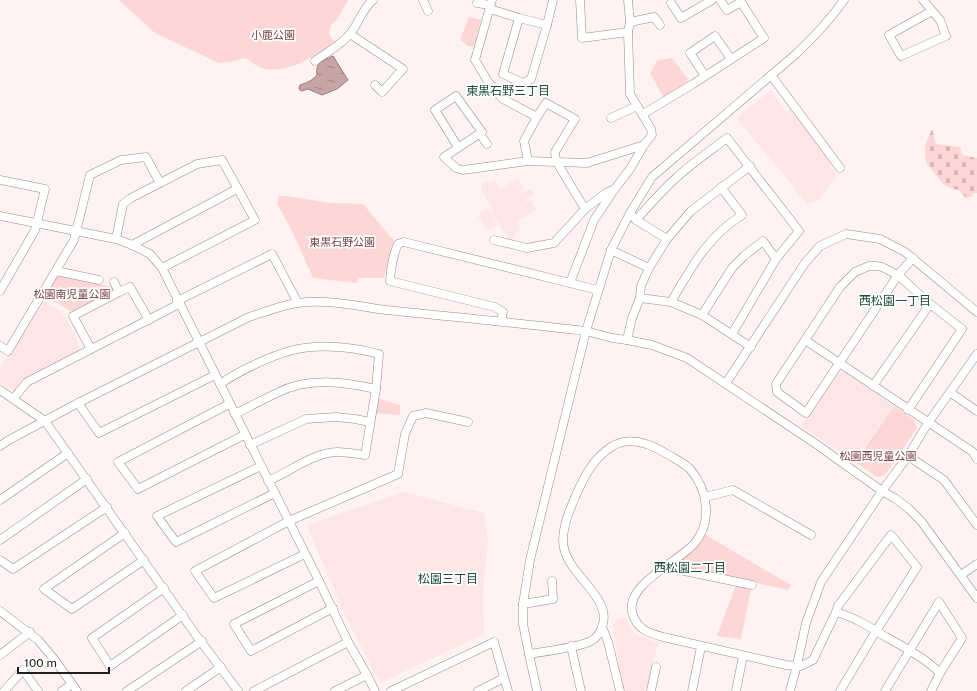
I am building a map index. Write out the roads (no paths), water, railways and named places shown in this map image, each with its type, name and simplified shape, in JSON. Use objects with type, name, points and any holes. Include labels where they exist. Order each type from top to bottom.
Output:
[{"type":"street","points":[[315,60],[339,44],[350,34],[368,4],[373,0]]},
{"type":"street","points":[[423,0],[428,11]]},
{"type":"street","points":[[519,18],[503,74],[523,83],[530,79],[553,0]]},
{"type":"street","points":[[580,0],[582,38],[628,32]]},
{"type":"street","points":[[570,283],[594,220],[614,190],[630,170],[644,145],[652,135],[652,129],[630,94],[628,32],[630,22],[628,0]]},
{"type":"street","points":[[671,3],[682,18],[712,0]]},
{"type":"street","points":[[642,114],[764,38],[741,2],[727,10],[720,0]]},
{"type":"street","points":[[537,691],[524,624],[523,604],[530,560],[586,331],[611,250],[630,213],[652,177],[818,33],[833,16],[844,0]]},
{"type":"street","points":[[923,0],[940,20],[946,36],[901,56],[889,35],[932,11]]},
{"type":"street","points":[[477,3],[490,5],[519,18],[547,24]]},
{"type":"street","points":[[490,5],[475,60],[489,83],[503,99],[537,117]]},
{"type":"street","points":[[630,22],[654,17],[660,25]]},
{"type":"street","points":[[350,34],[403,69],[382,92],[374,85]]},
{"type":"street","points":[[705,76],[690,53],[715,36],[731,59]]},
{"type":"street","points":[[771,75],[840,168]]},
{"type":"street","points":[[458,147],[435,110],[456,96],[482,132],[480,134],[487,144]]},
{"type":"street","points":[[528,161],[524,141],[546,103],[575,119],[556,152],[556,161],[585,209]]},
{"type":"street","points":[[611,118],[637,106]]},
{"type":"street","points":[[480,134],[444,157],[456,168],[463,170],[528,161],[587,163],[644,145]]},
{"type":"street","points":[[636,220],[676,178],[727,138],[799,231],[776,259],[732,334]]},
{"type":"street","points":[[0,346],[8,351],[74,240],[90,176],[121,160],[146,157],[160,183]]},
{"type":"street","points":[[116,239],[123,204],[131,198],[197,164],[222,160],[255,220],[162,268]]},
{"type":"street","points":[[628,340],[632,318],[640,298],[641,286],[649,268],[667,238],[691,212],[721,187],[750,166]]},
{"type":"street","points":[[0,180],[45,189],[35,230],[0,291]]},
{"type":"street","points":[[671,302],[699,255],[728,224],[742,215],[721,187]]},
{"type":"street","points":[[132,245],[237,189]]},
{"type":"street","points":[[494,240],[527,248],[554,243],[585,209],[606,193],[614,190]]},
{"type":"street","points":[[630,213],[636,220],[667,238]]},
{"type":"street","points":[[0,216],[116,239],[150,254],[162,268],[244,435],[320,581],[348,642],[375,691]]},
{"type":"street","points":[[726,383],[805,263],[820,246],[846,234],[880,239],[906,252],[977,312]]},
{"type":"street","points":[[702,315],[732,268],[763,241],[776,259]]},
{"type":"street","points":[[501,321],[503,312],[495,307],[390,281],[395,250],[398,244],[404,242],[598,290]]},
{"type":"street","points":[[611,250],[649,268]]},
{"type":"street","points":[[13,399],[27,382],[149,320],[178,303],[272,254],[298,302]]},
{"type":"street","points":[[908,410],[962,329],[930,304],[898,275],[876,266],[869,266],[855,272],[840,287],[776,384],[777,392],[806,413],[898,275],[913,258]]},
{"type":"street","points":[[56,271],[99,280]]},
{"type":"street","points":[[114,282],[119,292]]},
{"type":"street","points":[[91,349],[73,316],[119,292],[130,287],[149,320]]},
{"type":"street","points":[[640,298],[671,302],[702,315],[751,347]]},
{"type":"street","points":[[0,446],[45,421],[249,317],[298,302],[350,304],[385,310],[586,331],[612,338],[652,345],[687,358],[816,444],[882,491],[896,499],[921,521],[977,598]]},
{"type":"street","points":[[874,386],[930,304]]},
{"type":"street","points":[[805,340],[972,452],[977,459]]},
{"type":"street","points":[[220,384],[234,375],[293,350],[326,346],[363,350],[379,354],[376,389],[365,455],[337,452],[323,454],[306,461],[268,481]]},
{"type":"street","points":[[790,691],[806,623],[821,582],[882,491],[908,456],[928,423],[951,393],[977,354]]},
{"type":"street","points":[[78,404],[99,433],[215,375]]},
{"type":"street","points":[[235,414],[280,391],[306,383],[331,382],[356,384],[376,389]]},
{"type":"street","points":[[1,391],[45,421],[238,691]]},
{"type":"street","points":[[951,393],[977,411]]},
{"type":"street","points":[[229,404],[118,462],[138,489],[244,435]]},
{"type":"street","points":[[305,554],[214,598],[195,571],[289,521],[398,474],[405,434],[413,416],[426,413],[468,422]]},
{"type":"street","points":[[250,445],[306,419],[336,417],[370,422]]},
{"type":"street","points":[[529,654],[590,641],[597,636],[602,628],[604,619],[602,605],[571,566],[566,555],[563,541],[564,528],[590,466],[601,454],[613,446],[631,441],[649,444],[689,469],[699,481],[705,497],[705,519],[698,539],[689,549],[648,581],[636,593],[632,611],[633,617],[638,626],[649,633],[701,647],[786,665],[801,666],[813,660],[838,606],[890,535],[917,567],[840,691]]},
{"type":"street","points":[[0,500],[68,453]]},
{"type":"street","points":[[908,456],[944,480],[977,525]]},
{"type":"street","points":[[261,466],[157,516],[176,542],[276,494]]},
{"type":"street","points":[[0,540],[87,480]]},
{"type":"street","points":[[705,497],[733,490],[811,535]]},
{"type":"street","points":[[0,560],[13,569],[107,507]]},
{"type":"street","points":[[125,533],[44,589],[72,609],[144,560]]},
{"type":"street","points":[[961,575],[977,564]]},
{"type":"street","points":[[665,567],[752,585]]},
{"type":"street","points":[[320,581],[234,624],[251,651],[333,608]]},
{"type":"street","points":[[523,604],[553,599],[552,581]]},
{"type":"street","points":[[164,588],[92,638],[110,666],[183,614]]},
{"type":"street","points":[[885,691],[939,602],[962,638],[940,673],[931,691]]},
{"type":"street","points":[[0,611],[30,632],[54,659],[74,688],[62,691]]},
{"type":"street","points":[[836,612],[850,617],[876,631],[910,651],[940,673]]},
{"type":"street","points":[[602,628],[608,642],[620,691]]},
{"type":"street","points":[[0,655],[30,632]]},
{"type":"street","points":[[127,691],[202,641]]},
{"type":"street","points":[[254,691],[348,642]]},
{"type":"street","points":[[391,691],[494,642],[508,691]]},
{"type":"street","points":[[571,646],[580,691]]},
{"type":"street","points":[[692,691],[701,647]]},
{"type":"street","points":[[736,691],[743,656]]},
{"type":"street","points":[[186,691],[221,667]]},
{"type":"street","points":[[651,691],[656,667]]},
{"type":"street","points":[[4,691],[23,670],[38,691]]},
{"type":"street","points":[[335,691],[367,675]]},
{"type":"street","points":[[478,691],[504,678]]},
{"type":"water","points":[[333,56],[348,80],[337,89],[322,95],[308,89],[301,91],[299,89],[300,85],[307,83],[317,75],[317,67],[320,62]]},
{"type":"district","name":"東黒石野三丁目","points":[[508,91]]},
{"type":"district","name":"西松園一丁目","points":[[895,301]]},
{"type":"district","name":"西松園二丁目","points":[[690,568]]},
{"type":"district","name":"松園三丁目","points":[[448,579]]},
{"type":"park label","name":"小鹿公園","points":[[273,35]]},
{"type":"park label","name":"東黒石野公園","points":[[342,242]]},
{"type":"park label","name":"松園南児童公園","points":[[72,294]]},
{"type":"park label","name":"松園西児童公園","points":[[878,456]]}]
